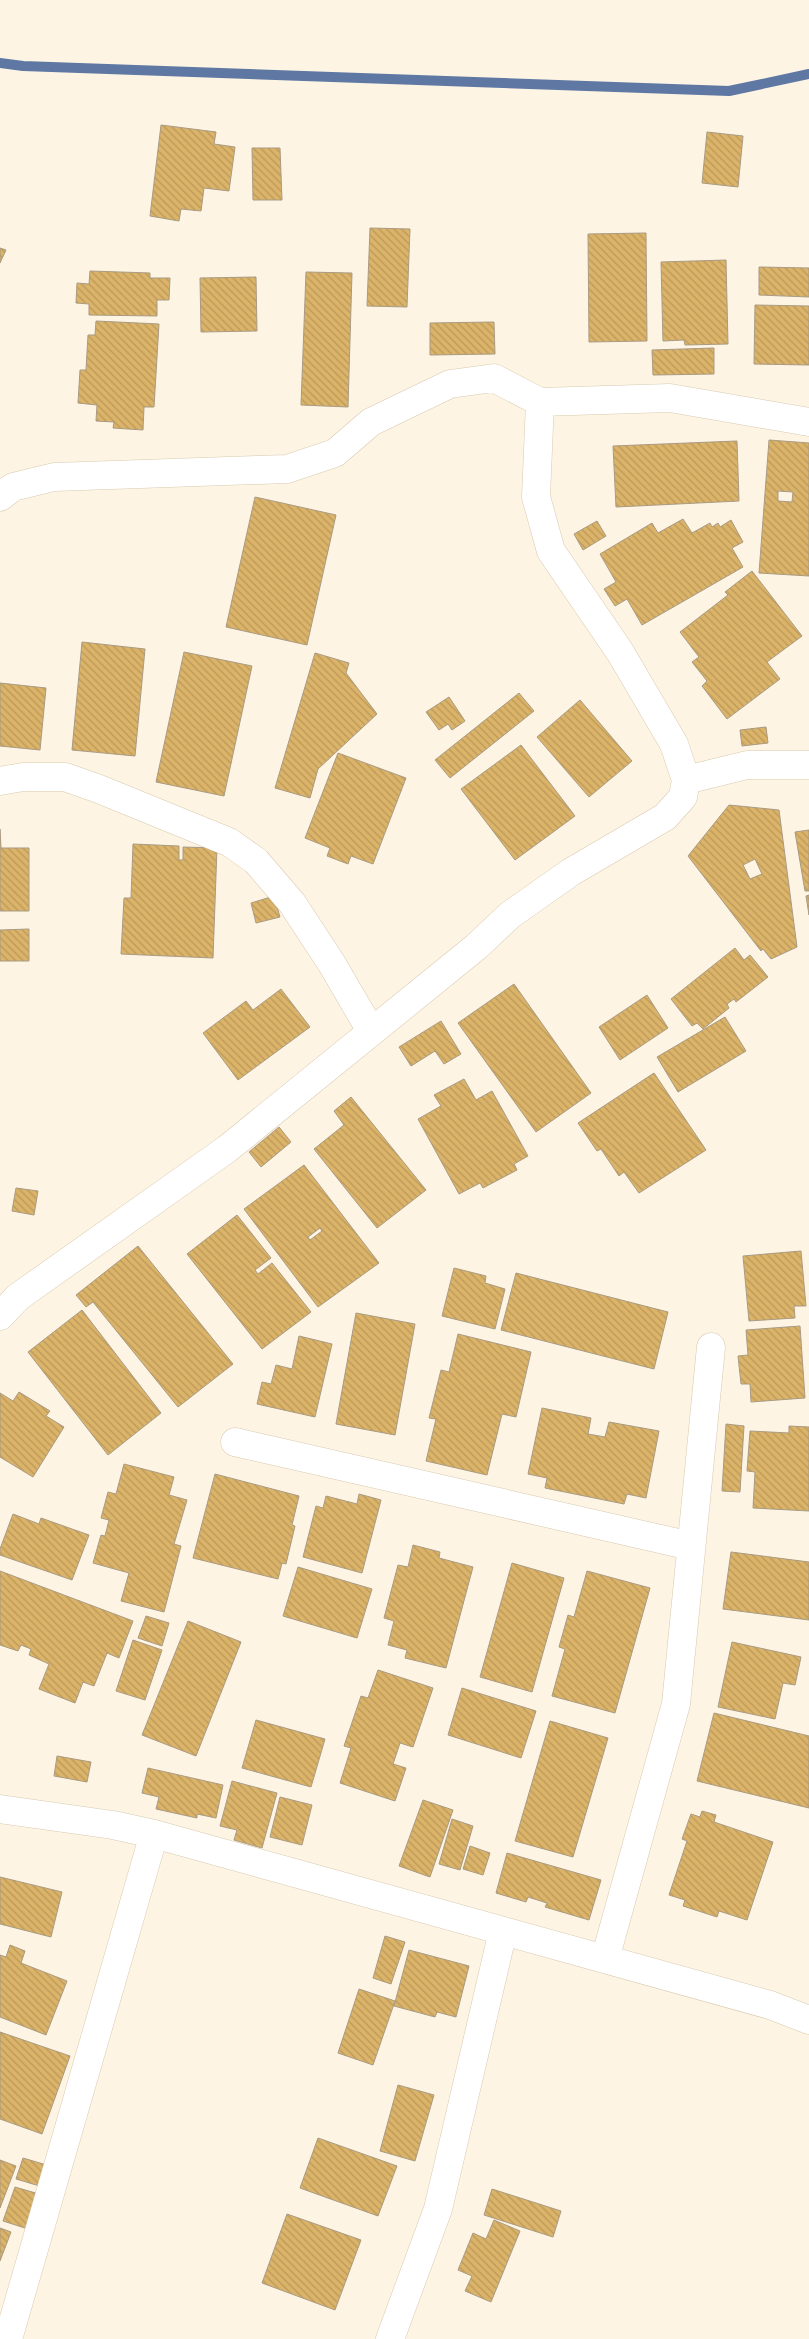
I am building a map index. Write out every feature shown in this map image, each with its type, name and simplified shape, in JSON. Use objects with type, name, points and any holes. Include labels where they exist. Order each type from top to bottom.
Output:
[{"type":"street","points":[[0,497],[13,486],[54,477],[287,469],[335,453],[371,422],[450,384],[494,378],[540,402],[670,398],[809,422]]},
{"type":"street","points":[[0,1316],[18,1297],[227,1149],[476,948],[510,915],[571,872],[665,817],[683,797],[686,780],[674,744],[625,660],[551,551],[536,497],[540,402]]},
{"type":"street","points":[[686,780],[747,765],[809,765]]},
{"type":"street","points":[[0,781],[23,777],[65,777],[229,842],[256,861],[292,903],[332,964],[371,1031]]},
{"type":"street","points":[[606,1959],[676,1704],[711,1347]]},
{"type":"street","points":[[235,1442],[691,1546]]},
{"type":"street","points":[[0,1809],[113,1825],[154,1834],[770,2005],[809,2020]]},
{"type":"street","points":[[8,2339],[154,1834]]},
{"type":"street","points":[[390,2339],[438,2209],[503,1931]]},
{"type":"building","points":[[161,125],[216,132],[214,144],[235,147],[229,191],[204,188],[201,211],[181,209],[179,221],[150,216]]},
{"type":"building","points":[[707,132],[743,136],[738,187],[702,183]]},
{"type":"building","points":[[252,148],[280,148],[282,200],[253,200]]},
{"type":"building","points":[[370,228],[410,229],[407,307],[367,306]]},
{"type":"building","points":[[646,233],[647,341],[589,342],[588,234]]},
{"type":"building","points":[[0,248],[6,250],[0,263]]},
{"type":"building","points":[[726,260],[728,344],[685,345],[684,340],[663,341],[661,262]]},
{"type":"building","points":[[759,267],[809,268],[809,297],[759,295]]},
{"type":"building","points":[[90,271],[150,273],[150,278],[170,278],[169,300],[157,300],[157,316],[89,315],[89,304],[76,303],[77,283],[89,284]]},
{"type":"building","points":[[306,272],[352,273],[348,407],[301,405]]},
{"type":"building","points":[[256,277],[257,331],[201,332],[200,278]]},
{"type":"building","points":[[755,305],[809,306],[809,365],[754,364]]},
{"type":"building","points":[[96,321],[159,324],[154,407],[144,407],[143,430],[113,428],[114,422],[96,421],[97,405],[78,403],[80,370],[86,370],[88,335],[95,335]]},
{"type":"building","points":[[494,322],[495,354],[430,355],[430,323]]},
{"type":"building","points":[[714,348],[714,374],[653,375],[652,350]]},
{"type":"building","points":[[769,440],[809,443],[809,576],[759,573]],"holes":[[[778,491],[793,492],[792,502],[778,501]]]},
{"type":"building","points":[[737,441],[739,501],[616,507],[613,446]]},
{"type":"building","points":[[255,497],[336,515],[307,645],[226,627]]},
{"type":"building","points":[[683,519],[692,533],[710,523],[712,527],[718,523],[720,527],[731,520],[743,542],[732,548],[743,567],[642,625],[627,599],[615,606],[604,589],[616,582],[600,554],[652,523],[658,533]]},
{"type":"building","points":[[597,521],[606,536],[583,550],[574,534]]},
{"type":"building","points":[[752,571],[802,636],[767,662],[780,679],[727,719],[702,686],[707,681],[692,662],[699,657],[680,632],[728,595],[725,592]]},
{"type":"building","points":[[82,642],[145,649],[135,756],[72,750]]},
{"type":"building","points":[[184,652],[252,666],[224,796],[156,782]]},
{"type":"building","points":[[315,653],[349,663],[346,673],[377,714],[318,769],[310,798],[275,788]]},
{"type":"building","points":[[0,683],[46,688],[40,750],[0,746]]},
{"type":"building","points":[[519,693],[534,711],[450,778],[435,760]]},
{"type":"building","points":[[449,697],[465,721],[452,730],[448,724],[439,730],[426,712]]},
{"type":"building","points":[[580,700],[632,761],[589,797],[537,737]]},
{"type":"building","points":[[766,727],[768,743],[742,746],[740,730]]},
{"type":"building","points":[[521,745],[575,816],[515,860],[461,789]]},
{"type":"building","points":[[338,753],[406,778],[373,864],[351,856],[348,864],[327,856],[330,848],[305,838]]},
{"type":"building","points":[[729,805],[779,810],[797,947],[771,959],[763,949],[761,951],[688,856]],"holes":[[[755,859],[762,874],[750,879],[743,865]]]},
{"type":"building","points":[[0,829],[1,848],[29,848],[29,911],[0,911]]},
{"type":"building","points":[[809,830],[809,891],[805,891],[795,832]]},
{"type":"building","points":[[133,844],[179,846],[179,860],[183,860],[183,847],[217,848],[213,958],[121,954],[124,898],[131,898]]},
{"type":"building","points":[[809,895],[809,915],[806,896]]},
{"type":"building","points":[[274,896],[280,917],[256,923],[251,903]]},
{"type":"building","points":[[29,929],[29,961],[0,961],[0,930]]},
{"type":"building","points":[[735,948],[744,960],[750,955],[768,977],[736,1002],[734,999],[727,1004],[729,1008],[703,1029],[697,1023],[692,1026],[671,999]]},
{"type":"building","points":[[514,984],[591,1093],[536,1132],[458,1023]]},
{"type":"building","points":[[281,989],[310,1027],[238,1080],[203,1033],[246,1001],[253,1010]]},
{"type":"building","points":[[647,995],[668,1028],[620,1060],[599,1027]]},
{"type":"building","points":[[725,1017],[746,1051],[678,1092],[657,1057]]},
{"type":"building","points":[[441,1021],[461,1054],[444,1064],[435,1051],[411,1066],[399,1047]]},
{"type":"building","points":[[654,1073],[706,1150],[639,1193],[624,1172],[619,1176],[601,1149],[597,1151],[578,1123]]},
{"type":"building","points":[[464,1079],[476,1100],[492,1091],[528,1156],[514,1164],[517,1170],[483,1188],[480,1183],[459,1194],[418,1119],[441,1106],[434,1095]]},
{"type":"building","points":[[351,1097],[426,1190],[377,1228],[314,1149],[344,1125],[334,1111]]},
{"type":"building","points":[[279,1127],[291,1142],[261,1167],[249,1152]]},
{"type":"building","points":[[304,1165],[379,1263],[318,1307],[244,1209]],"holes":[[[320,1228],[322,1231],[310,1240],[308,1237]]]},
{"type":"building","points":[[16,1188],[38,1191],[34,1215],[12,1211]]},
{"type":"building","points":[[237,1215],[271,1258],[255,1270],[258,1274],[272,1263],[311,1312],[262,1349],[187,1254]]},
{"type":"building","points":[[138,1246],[233,1364],[178,1407],[93,1302],[86,1307],[76,1295]]},
{"type":"building","points":[[801,1251],[806,1306],[794,1306],[795,1318],[749,1321],[743,1256]]},
{"type":"building","points":[[454,1268],[486,1276],[485,1283],[505,1289],[495,1329],[442,1316]]},
{"type":"building","points":[[516,1273],[668,1312],[654,1369],[501,1330]]},
{"type":"building","points":[[82,1310],[161,1413],[108,1455],[28,1352]]},
{"type":"building","points":[[356,1313],[415,1324],[395,1435],[336,1424]]},
{"type":"building","points":[[800,1326],[805,1398],[751,1402],[750,1384],[741,1384],[738,1356],[748,1355],[746,1330]]},
{"type":"building","points":[[458,1334],[531,1352],[516,1417],[502,1414],[487,1475],[426,1461],[436,1419],[429,1418],[441,1370],[449,1372]]},
{"type":"building","points":[[299,1336],[332,1344],[315,1417],[257,1404],[262,1382],[271,1384],[276,1365],[292,1369]]},
{"type":"building","points":[[19,1392],[50,1411],[46,1416],[64,1427],[33,1477],[0,1457],[0,1393],[13,1401]]},
{"type":"building","points":[[542,1408],[591,1418],[588,1434],[605,1437],[609,1422],[659,1431],[646,1498],[627,1494],[624,1504],[545,1488],[547,1478],[528,1474]]},
{"type":"building","points":[[726,1424],[744,1426],[740,1492],[722,1491]]},
{"type":"building","points":[[789,1426],[809,1427],[809,1511],[753,1508],[755,1472],[747,1471],[750,1431],[789,1433]]},
{"type":"building","points":[[124,1464],[174,1477],[169,1495],[187,1500],[174,1544],[181,1546],[164,1612],[121,1601],[129,1573],[93,1563],[101,1535],[105,1536],[109,1520],[101,1518],[108,1492],[116,1494]]},
{"type":"building","points":[[215,1474],[299,1496],[292,1525],[295,1526],[286,1564],[282,1563],[278,1579],[193,1558]]},
{"type":"building","points":[[359,1494],[381,1500],[362,1573],[303,1557],[316,1506],[323,1508],[326,1496],[357,1504]]},
{"type":"building","points":[[13,1514],[39,1524],[41,1518],[89,1535],[72,1580],[0,1555],[0,1549]]},
{"type":"building","points":[[413,1545],[440,1552],[439,1558],[473,1567],[446,1668],[405,1658],[407,1650],[388,1645],[394,1621],[384,1618],[398,1565],[408,1567]]},
{"type":"building","points":[[731,1552],[809,1562],[809,1620],[723,1609]]},
{"type":"building","points":[[512,1563],[564,1578],[532,1692],[480,1677]]},
{"type":"building","points":[[298,1567],[372,1589],[357,1638],[283,1616]]},
{"type":"building","points":[[0,1571],[133,1621],[119,1658],[107,1653],[94,1686],[83,1682],[75,1703],[39,1689],[49,1664],[29,1655],[31,1649],[21,1645],[18,1651],[0,1645]]},
{"type":"building","points":[[587,1571],[650,1588],[615,1713],[552,1696],[565,1649],[559,1647],[568,1615],[574,1617]]},
{"type":"building","points":[[146,1616],[169,1623],[162,1646],[138,1638]]},
{"type":"building","points":[[188,1621],[241,1642],[196,1756],[142,1735]]},
{"type":"building","points":[[133,1640],[162,1650],[145,1700],[116,1691]]},
{"type":"building","points":[[732,1642],[801,1657],[795,1685],[783,1683],[775,1719],[718,1707]]},
{"type":"building","points":[[378,1670],[433,1688],[413,1747],[400,1743],[393,1764],[406,1768],[395,1801],[340,1783],[351,1748],[344,1746],[361,1696],[368,1698]]},
{"type":"building","points":[[462,1688],[536,1711],[521,1758],[448,1735]]},
{"type":"building","points":[[714,1713],[809,1736],[809,1808],[697,1781]]},
{"type":"building","points":[[256,1720],[325,1739],[311,1787],[242,1768]]},
{"type":"building","points":[[550,1721],[608,1738],[573,1857],[515,1841]]},
{"type":"building","points":[[57,1756],[91,1762],[87,1782],[54,1776]]},
{"type":"building","points":[[148,1768],[223,1785],[216,1818],[197,1814],[197,1818],[156,1809],[159,1797],[142,1793]]},
{"type":"building","points":[[232,1781],[277,1793],[262,1848],[234,1840],[237,1830],[220,1826]]},
{"type":"building","points":[[280,1797],[312,1805],[302,1845],[270,1837]]},
{"type":"building","points":[[423,1800],[453,1810],[430,1877],[399,1866]]},
{"type":"building","points":[[702,1811],[716,1815],[714,1822],[773,1842],[747,1920],[719,1911],[717,1917],[683,1906],[685,1900],[669,1895],[687,1841],[682,1839],[691,1814],[700,1817]]},
{"type":"building","points":[[452,1819],[473,1826],[460,1870],[439,1864]]},
{"type":"building","points":[[470,1846],[490,1853],[483,1875],[463,1869]]},
{"type":"building","points":[[507,1853],[601,1880],[589,1920],[545,1907],[547,1903],[528,1897],[526,1902],[496,1893]]},
{"type":"building","points":[[0,1877],[62,1892],[51,1937],[0,1924]]},
{"type":"building","points":[[385,1936],[405,1942],[391,1984],[373,1978]]},
{"type":"building","points":[[10,1945],[25,1951],[21,1963],[67,1981],[46,2035],[0,2017],[0,1955],[6,1957]]},
{"type":"building","points":[[409,1950],[469,1966],[456,2017],[437,2012],[435,2017],[394,2006]]},
{"type":"building","points":[[359,1989],[395,2001],[373,2065],[338,2053]]},
{"type":"building","points":[[0,2032],[70,2056],[42,2134],[0,2119]]},
{"type":"building","points":[[398,2085],[434,2095],[415,2161],[380,2151]]},
{"type":"building","points":[[318,2138],[397,2166],[378,2216],[300,2188]]},
{"type":"building","points":[[23,2158],[50,2166],[43,2187],[16,2179]]},
{"type":"building","points":[[0,2160],[16,2166],[0,2208]]},
{"type":"building","points":[[15,2187],[39,2194],[28,2229],[3,2221]]},
{"type":"building","points":[[492,2189],[561,2211],[553,2237],[484,2215]]},
{"type":"building","points":[[287,2214],[361,2240],[335,2310],[262,2283]]},
{"type":"building","points":[[494,2220],[520,2231],[491,2302],[465,2291],[472,2276],[458,2270],[473,2233],[486,2239]]},
{"type":"building","points":[[0,2228],[11,2232],[0,2261]]},
{"type":"waterway","points":[[0,63],[23,66],[729,91],[809,74]]}]
